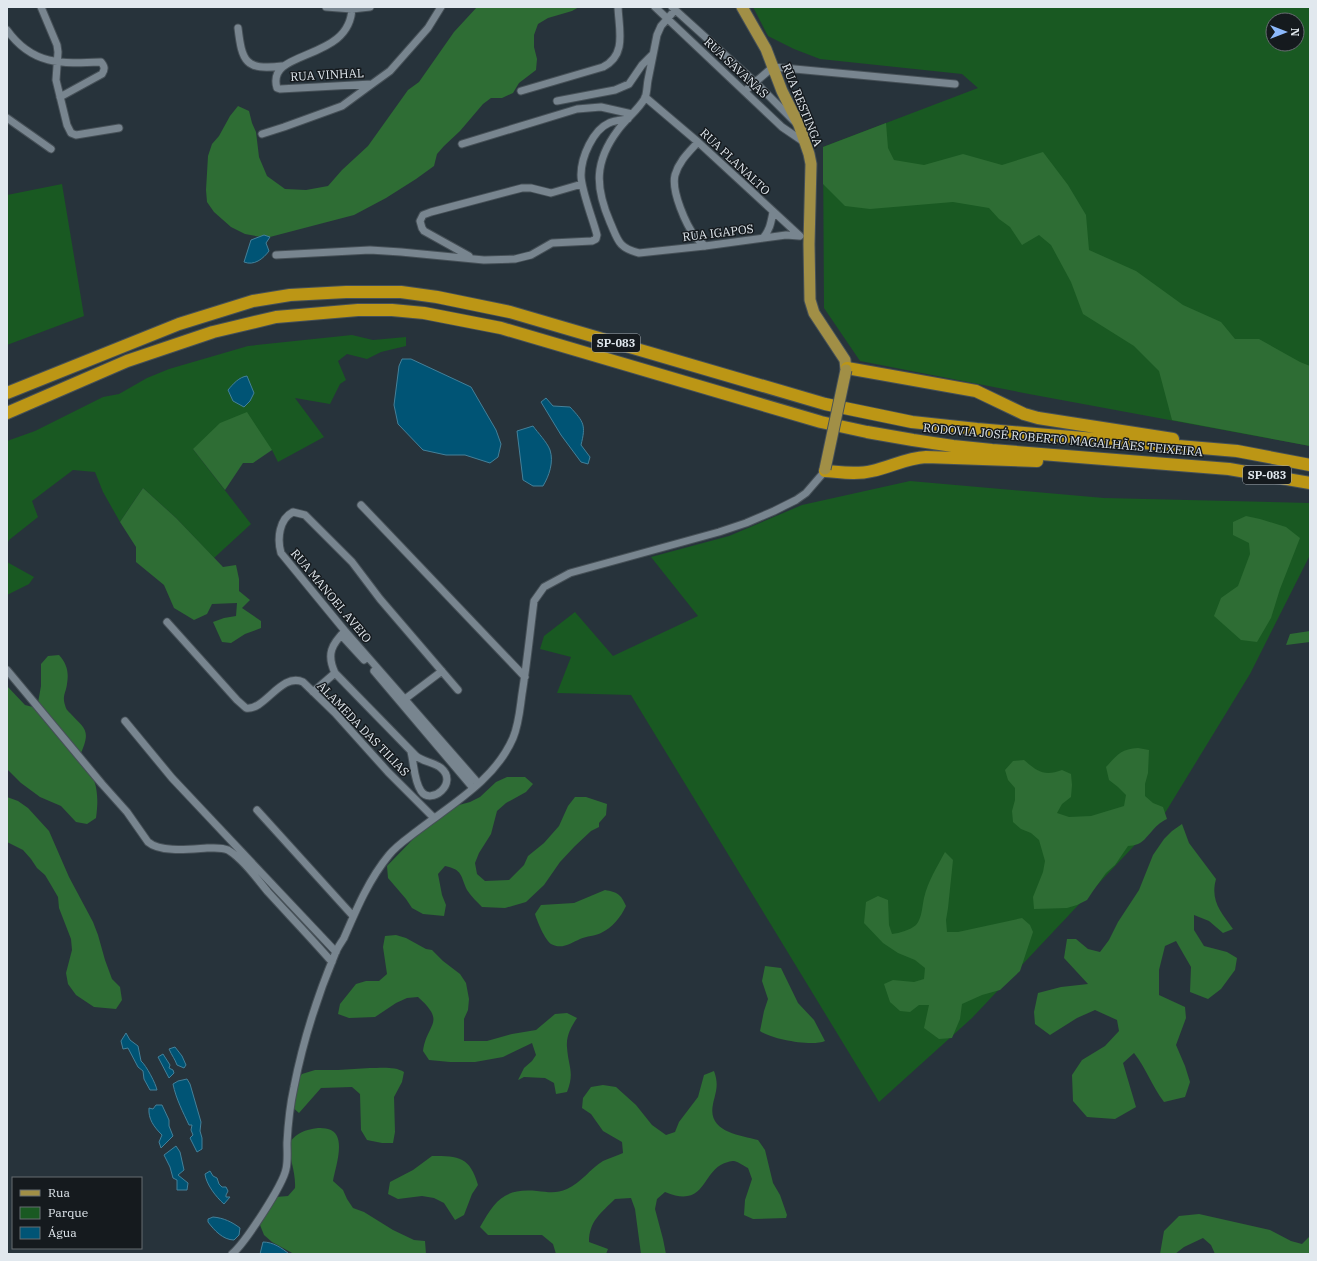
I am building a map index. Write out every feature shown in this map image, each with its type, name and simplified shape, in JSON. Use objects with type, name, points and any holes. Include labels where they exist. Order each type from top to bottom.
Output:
[{"type":"highway","name":"RODOVIA JOSÉ ROBERTO MAGALHÃES TEIXEIRA","points":[[7,393],[179,324],[253,301],[290,296],[346,292],[401,292],[437,297],[510,312],[825,404],[869,414],[912,422],[977,429],[1237,451],[1310,464]]},
{"type":"highway","name":"RODOVIA JOSÉ ROBERTO MAGALHÃES TEIXEIRA","points":[[7,413],[127,361],[213,332],[276,317],[358,310],[392,310],[424,313],[501,328],[821,422],[866,432],[912,440],[992,450],[1229,469],[1308,483]]},
{"type":"highway","points":[[847,369],[976,391],[1024,414],[1038,418],[1206,444],[1237,451]]},
{"type":"highway","points":[[825,470],[855,473],[872,471],[902,460],[926,456],[1021,461],[1143,462]]},
{"type":"main road","name":"RUA RESTINGA","points":[[742,7],[766,49],[782,91],[799,125],[809,154],[811,164],[809,244],[810,300],[814,313],[842,354],[847,369]]},
{"type":"main road","points":[[825,470],[847,369]]},
{"type":"street","points":[[41,7],[57,45],[58,63],[56,80],[67,125],[71,133],[76,135],[119,128]]},
{"type":"street","points":[[326,7],[370,7]]},
{"type":"street","name":"RUA VINHAL","points":[[282,66],[278,72],[276,85],[277,88],[280,89],[372,84],[390,71],[428,28],[441,7]]},
{"type":"street","points":[[521,91],[603,67],[611,63],[620,49],[618,7]]},
{"type":"street","name":"RUA SAVANAS","points":[[655,7],[782,126],[804,142]]},
{"type":"street","points":[[238,28],[240,47],[243,57],[249,63],[260,68],[282,66],[333,43],[341,36],[347,26],[351,17],[352,8]]},
{"type":"street","points":[[276,255],[370,250],[484,260],[515,259],[531,255],[552,243],[592,241],[596,239],[597,235],[582,184],[581,174],[589,143],[599,131],[609,123],[630,117],[645,97],[657,35],[673,8]]},
{"type":"street","name":"RUA SAVANAS","points":[[673,8],[755,82],[799,125]]},
{"type":"street","points":[[7,30],[16,41],[34,55],[58,63],[72,64],[101,62],[104,67],[102,74],[60,97]]},
{"type":"street","points":[[557,101],[615,90],[629,84],[642,65],[653,54]]},
{"type":"street","points":[[745,91],[773,67],[955,84]]},
{"type":"street","points":[[262,134],[284,128],[342,106],[372,84]]},
{"type":"street","name":"RUA PLANALTO","points":[[645,97],[698,142],[809,244]]},
{"type":"street","points":[[462,144],[577,108],[601,107],[630,117]]},
{"type":"street","name":"RUA IGAPOS","points":[[630,117],[618,130],[606,148],[601,164],[599,180],[600,194],[607,215],[621,246],[628,251],[639,253],[786,235],[799,236]]},
{"type":"street","points":[[7,118],[51,149]]},
{"type":"street","points":[[698,142],[682,160],[675,174],[674,185],[675,194],[690,229],[696,238],[705,246]]},
{"type":"street","points":[[471,258],[424,231],[420,221],[423,215],[522,188],[531,188],[551,193],[582,184]]},
{"type":"street","points":[[763,238],[768,233],[773,212]]},
{"type":"street","points":[[232,1254],[243,1242],[285,1176],[287,1166],[288,1131],[294,1088],[310,1019],[336,952],[352,916],[389,854],[434,818],[461,799],[475,786],[494,768],[514,737],[525,677],[534,601],[544,587],[570,573],[691,540],[746,523],[796,500],[806,493],[825,470]]},
{"type":"street","points":[[361,505],[525,677]]},
{"type":"street","name":"RUA MANOEL AVEIO","points":[[458,690],[380,599],[352,562],[305,515],[294,512],[287,515],[281,526],[278,544],[281,553],[343,633],[405,699],[475,786]]},
{"type":"street","name":"ALAMEDA DAS TILIAS","points":[[167,622],[237,700],[246,708],[254,707],[281,686],[298,680],[303,682],[335,713],[388,772],[434,818]]},
{"type":"street","points":[[411,752],[421,791],[424,794],[432,795],[440,792],[446,786],[447,781],[444,772],[440,768],[422,761],[411,752],[335,673],[330,657],[332,647],[343,633],[364,660],[475,786]]},
{"type":"street","points":[[7,670],[97,778],[128,812],[148,842],[159,848],[216,848],[229,851],[249,870],[332,962]]},
{"type":"street","points":[[405,699],[442,670]]},
{"type":"street","points":[[313,692],[335,673]]},
{"type":"street","points":[[125,721],[172,778],[336,952]]},
{"type":"street","points":[[257,810],[352,916]]},
{"type":"green space","points":[[477,7],[579,7],[572,11],[548,18],[538,24],[534,35],[534,47],[537,59],[536,70],[519,83],[513,93],[502,98],[491,98],[483,104],[460,131],[437,154],[434,166],[386,198],[354,215],[266,238],[245,234],[231,227],[214,212],[207,202],[206,190],[208,156],[212,144],[219,136],[230,116],[238,106],[249,111],[256,132],[259,157],[267,176],[285,189],[306,190],[328,186],[342,170],[368,146],[408,90],[419,82],[454,32]]},
{"type":"green space","points":[[753,7],[1310,7],[1310,446],[860,361],[824,308],[823,147],[978,88],[962,74],[820,59],[794,49],[768,36]]},
{"type":"green space","points":[[886,123],[888,148],[894,160],[924,165],[963,154],[1002,165],[1043,152],[1068,185],[1086,215],[1089,250],[1136,271],[1183,305],[1221,322],[1235,339],[1259,339],[1310,366],[1310,446],[1172,420],[1159,371],[1134,346],[1083,314],[1071,282],[1051,245],[1039,235],[1022,245],[1010,227],[999,219],[989,208],[953,202],[870,209],[845,206],[823,184],[823,147]]},
{"type":"green space","points":[[62,184],[84,316],[7,345],[7,195]]},
{"type":"green space","points":[[352,335],[373,340],[406,337],[406,346],[381,352],[367,359],[347,354],[338,361],[346,380],[340,384],[330,404],[295,398],[324,437],[278,462],[272,450],[193,449],[251,524],[214,558],[176,518],[143,488],[120,522],[103,492],[95,472],[73,470],[32,501],[38,517],[9,540],[7,544],[7,441],[35,431],[103,397],[119,394],[147,378],[169,369],[248,346]]},
{"type":"green space","points":[[247,412],[272,450],[253,463],[243,463],[225,490],[193,449],[220,423]]},
{"type":"green space","points":[[910,481],[1104,498],[1310,503],[1310,555],[1250,674],[1165,813],[972,1018],[879,1102],[631,695],[557,693],[571,657],[540,649],[544,636],[575,612],[613,656],[698,616],[651,557],[729,536],[802,505]]},
{"type":"green space","points":[[143,488],[176,518],[223,567],[236,565],[239,579],[239,591],[250,600],[242,608],[261,621],[261,628],[245,634],[231,643],[222,642],[213,622],[236,616],[237,603],[212,604],[207,614],[194,620],[174,608],[164,585],[136,562],[136,547],[120,522]]},
{"type":"green space","points":[[1246,516],[1286,527],[1300,538],[1280,589],[1271,618],[1257,642],[1241,640],[1214,616],[1221,598],[1238,586],[1250,554],[1249,543],[1233,535],[1233,522]]},
{"type":"green space","points":[[7,562],[34,577],[29,584],[7,595]]},
{"type":"green space","points":[[1310,631],[1310,642],[1286,645],[1290,634]]},
{"type":"green space","points":[[59,655],[66,665],[68,676],[64,702],[67,710],[85,730],[86,739],[81,753],[90,769],[97,791],[96,818],[87,824],[76,822],[61,806],[40,797],[21,783],[7,769],[7,686],[25,705],[37,708],[41,686],[41,664],[48,656]]},
{"type":"green space","points":[[1138,748],[1149,750],[1145,796],[1153,803],[1163,807],[1167,819],[1158,825],[1144,840],[1136,845],[1128,846],[1087,900],[1067,908],[1034,909],[1033,897],[1043,872],[1045,861],[1039,840],[1031,833],[1021,829],[1013,822],[1012,811],[1015,800],[1015,788],[1008,780],[1005,770],[1013,761],[1024,760],[1041,772],[1050,773],[1062,770],[1071,774],[1071,797],[1062,804],[1057,813],[1069,817],[1091,816],[1124,806],[1126,795],[1109,780],[1106,767],[1123,751]]},
{"type":"green space","points":[[507,777],[525,777],[533,784],[526,792],[506,803],[497,811],[491,834],[479,853],[475,863],[477,874],[485,881],[509,880],[524,865],[528,856],[544,843],[559,826],[568,806],[575,797],[586,797],[607,804],[606,815],[599,823],[599,827],[591,831],[575,846],[560,862],[544,885],[526,902],[505,908],[482,907],[467,890],[458,871],[445,866],[438,874],[442,895],[446,905],[444,916],[423,914],[412,908],[388,878],[387,866],[417,835],[440,815],[459,805],[480,797],[496,782]]},
{"type":"green space","points":[[7,797],[18,801],[28,808],[49,831],[69,877],[93,922],[112,979],[120,987],[122,1000],[116,1009],[94,1007],[76,995],[68,984],[66,973],[72,950],[71,939],[59,908],[58,897],[45,875],[37,868],[23,850],[7,842]]},
{"type":"green space","points":[[1182,824],[1189,843],[1216,879],[1214,894],[1218,906],[1233,929],[1223,933],[1209,921],[1194,915],[1194,930],[1204,946],[1227,952],[1237,958],[1235,970],[1221,989],[1208,999],[1190,992],[1191,967],[1176,941],[1165,946],[1159,970],[1159,995],[1185,1007],[1186,1018],[1176,1045],[1190,1082],[1185,1097],[1164,1102],[1134,1053],[1123,1063],[1136,1107],[1115,1119],[1087,1117],[1073,1101],[1072,1075],[1082,1060],[1105,1046],[1119,1031],[1117,1020],[1095,1010],[1077,1018],[1050,1035],[1035,1024],[1034,1012],[1038,993],[1061,987],[1088,984],[1064,958],[1067,939],[1076,939],[1088,949],[1100,952],[1109,940],[1118,922],[1139,890],[1153,855],[1164,839]]},
{"type":"green space","points":[[945,852],[953,860],[946,920],[947,932],[958,932],[1022,918],[1030,925],[1033,932],[1020,971],[1000,990],[982,995],[962,1004],[960,1019],[952,1038],[939,1039],[924,1028],[929,1005],[919,1005],[910,1012],[900,1011],[890,1002],[884,984],[893,980],[914,982],[924,979],[925,968],[915,960],[898,953],[883,943],[864,923],[866,902],[878,896],[888,900],[889,925],[892,934],[905,931],[916,925],[921,916],[928,886]]},
{"type":"green space","points":[[605,890],[618,894],[626,906],[619,918],[605,931],[563,946],[555,946],[546,939],[535,914],[541,905],[574,903]]},
{"type":"green space","points":[[396,935],[406,938],[426,949],[432,950],[460,974],[466,983],[469,999],[468,1010],[464,1019],[464,1041],[487,1041],[512,1034],[536,1030],[555,1014],[567,1013],[577,1018],[567,1039],[571,1079],[567,1092],[556,1094],[554,1083],[545,1078],[524,1077],[518,1080],[524,1068],[536,1055],[532,1043],[503,1057],[475,1062],[429,1060],[423,1051],[433,1023],[432,1012],[418,997],[407,998],[396,1003],[375,1017],[349,1018],[338,1014],[340,1004],[356,984],[366,981],[379,981],[387,974],[383,947],[385,936]]},
{"type":"green space","points":[[765,966],[781,968],[798,1003],[814,1020],[825,1041],[819,1043],[802,1043],[773,1037],[760,1031],[768,999],[762,981]]},
{"type":"green space","points":[[392,1068],[404,1072],[402,1082],[394,1097],[395,1132],[393,1143],[382,1143],[367,1140],[361,1130],[360,1094],[352,1087],[321,1088],[299,1113],[291,1106],[294,1083],[302,1074],[315,1070]]},
{"type":"green space","points":[[714,1071],[717,1084],[712,1113],[715,1121],[726,1131],[758,1140],[765,1150],[773,1183],[780,1195],[787,1215],[786,1218],[753,1219],[744,1215],[745,1200],[752,1179],[748,1168],[738,1162],[732,1161],[719,1166],[697,1192],[689,1196],[679,1196],[665,1192],[657,1199],[655,1209],[666,1254],[641,1254],[635,1209],[631,1198],[615,1199],[601,1213],[591,1228],[589,1242],[608,1249],[606,1254],[556,1254],[553,1244],[542,1235],[488,1235],[480,1227],[490,1210],[501,1198],[508,1194],[525,1191],[563,1191],[577,1183],[594,1167],[603,1161],[623,1153],[622,1142],[603,1131],[591,1114],[582,1108],[583,1098],[591,1087],[603,1085],[616,1087],[636,1105],[652,1125],[666,1135],[675,1132],[679,1122],[698,1097],[704,1075]]},
{"type":"green space","points":[[318,1128],[328,1129],[334,1132],[338,1137],[339,1152],[333,1181],[343,1190],[353,1208],[364,1212],[393,1230],[414,1240],[425,1241],[426,1254],[294,1254],[272,1242],[264,1235],[260,1225],[262,1214],[276,1197],[288,1196],[295,1188],[289,1143],[295,1136],[302,1132]]},
{"type":"green space","points":[[432,1156],[449,1157],[462,1160],[467,1164],[475,1176],[478,1185],[472,1194],[464,1215],[455,1220],[444,1203],[434,1198],[422,1196],[398,1199],[388,1194],[390,1182],[413,1170]]},
{"type":"green space","points":[[1199,1214],[1270,1230],[1291,1241],[1302,1244],[1310,1236],[1310,1254],[1215,1254],[1211,1245],[1203,1238],[1184,1247],[1175,1254],[1160,1254],[1164,1231],[1179,1216]]},
{"type":"water","points":[[264,235],[270,237],[266,243],[269,251],[258,261],[251,263],[244,262],[251,240]]},
{"type":"water","points":[[402,359],[411,359],[471,387],[496,430],[501,444],[498,457],[490,463],[465,455],[446,455],[423,450],[398,424],[394,405],[399,366]]},
{"type":"water","points":[[247,376],[254,393],[250,401],[244,407],[233,401],[228,390],[239,379]]},
{"type":"water","points":[[546,398],[553,406],[570,407],[581,420],[583,424],[583,433],[581,445],[590,457],[588,464],[581,462],[561,435],[541,402]]},
{"type":"water","points":[[533,426],[547,444],[551,455],[550,469],[543,486],[533,486],[523,480],[517,431]]},
{"type":"water","points":[[126,1033],[130,1040],[138,1046],[141,1061],[157,1090],[150,1090],[144,1079],[143,1071],[138,1067],[128,1048],[123,1049],[121,1041]]},
{"type":"water","points":[[175,1047],[182,1056],[186,1065],[184,1068],[177,1065],[169,1049]]},
{"type":"water","points":[[163,1054],[170,1065],[169,1068],[173,1070],[174,1073],[169,1078],[158,1057]]},
{"type":"water","points":[[187,1079],[190,1084],[201,1122],[200,1131],[202,1138],[202,1149],[197,1152],[190,1138],[193,1135],[191,1130],[192,1125],[189,1125],[182,1110],[173,1084]]},
{"type":"water","points":[[156,1105],[162,1105],[169,1120],[169,1126],[173,1136],[161,1148],[159,1142],[162,1135],[156,1129],[149,1116],[149,1108],[153,1109]]},
{"type":"water","points":[[176,1146],[180,1152],[184,1170],[178,1175],[188,1183],[187,1190],[177,1190],[177,1180],[173,1178],[170,1167],[164,1155]]},
{"type":"water","points":[[210,1171],[213,1176],[217,1178],[219,1184],[222,1187],[226,1187],[228,1191],[226,1197],[230,1197],[224,1204],[207,1182],[205,1174]]},
{"type":"water","points":[[213,1217],[224,1219],[240,1228],[239,1235],[234,1240],[230,1240],[223,1236],[208,1222],[208,1219]]},
{"type":"water","points":[[263,1242],[277,1246],[289,1254],[260,1254]]}]
